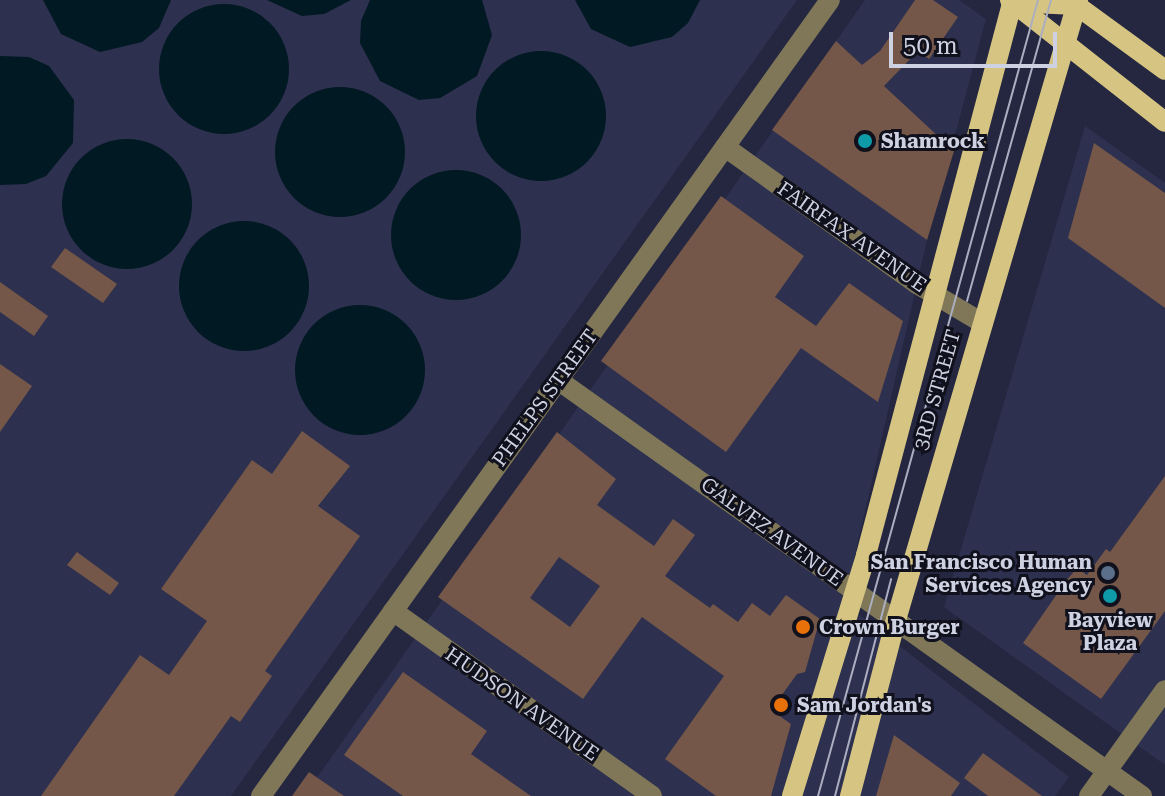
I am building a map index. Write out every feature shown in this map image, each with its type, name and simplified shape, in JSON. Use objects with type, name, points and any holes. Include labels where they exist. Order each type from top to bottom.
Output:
[{"type":"main road","points":[[1012,1],[1077,2],[1165,70]]},
{"type":"main road","points":[[1012,1],[1064,47],[1165,122]]},
{"type":"main road","name":"3RD STREET","points":[[792,796],[903,420],[932,293],[1012,1]]},
{"type":"main road","name":"3RD STREET","points":[[850,796],[896,620],[981,322],[1077,2]]},
{"type":"street","name":"PHELPS STREET","points":[[261,796],[830,0]]},
{"type":"street","name":"FAIRFAX AVENUE","points":[[725,147],[932,293],[981,322]]},
{"type":"street","name":"GALVEZ AVENUE","points":[[558,380],[1142,796]]},
{"type":"street","name":"HUDSON AVENUE","points":[[393,611],[652,796]]},
{"type":"street","points":[[1089,796],[1165,690]]},
{"type":"shaded area","points":[[0,0],[797,0],[231,796],[0,796]]},
{"type":"shaded area","points":[[43,0],[171,0],[159,28],[142,42],[100,52],[61,34]]},
{"type":"shaded area","points":[[267,0],[351,0],[324,14],[302,16]]},
{"type":"shaded area","points":[[370,0],[482,0],[492,35],[477,76],[440,98],[419,100],[380,81],[360,43],[361,21]]},
{"type":"shaded area","points":[[575,0],[700,0],[688,23],[672,37],[630,47],[591,29]]},
{"type":"shaded area","points":[[865,0],[959,0],[986,19],[927,240],[844,603],[1069,777],[1055,796],[304,796]]},
{"type":"shaded area","points":[[224,4],[249,9],[270,23],[284,44],[289,69],[284,94],[270,115],[249,129],[224,134],[199,129],[178,115],[164,94],[159,69],[164,44],[178,23],[199,9]]},
{"type":"shaded area","points":[[541,51],[566,56],[587,70],[601,91],[606,116],[601,141],[587,162],[566,176],[541,181],[516,176],[495,162],[481,141],[476,116],[481,91],[495,70],[516,56]]},
{"type":"shaded area","points":[[0,56],[29,57],[49,66],[74,100],[73,143],[46,176],[26,184],[0,185]]},
{"type":"shaded area","points":[[340,87],[365,92],[386,106],[400,127],[405,152],[400,177],[386,198],[365,212],[340,217],[315,212],[294,198],[280,177],[275,152],[280,127],[294,106],[315,92]]},
{"type":"shaded area","points":[[1085,126],[1165,183],[1165,765],[944,607]]},
{"type":"shaded area","points":[[127,139],[152,144],[173,158],[187,179],[192,204],[187,229],[173,250],[152,264],[127,269],[102,264],[81,250],[67,229],[62,204],[67,179],[81,158],[102,144]]},
{"type":"shaded area","points":[[456,170],[481,175],[502,189],[516,210],[521,235],[516,260],[502,281],[481,295],[456,300],[431,295],[410,281],[396,260],[391,235],[396,210],[410,189],[431,175]]},
{"type":"shaded area","points":[[244,221],[269,226],[290,240],[304,261],[309,286],[304,311],[290,332],[269,346],[244,351],[219,346],[198,332],[184,311],[179,286],[184,261],[198,240],[219,226]]},
{"type":"shaded area","points":[[360,305],[385,310],[406,324],[420,345],[425,370],[420,395],[406,416],[385,430],[360,435],[335,430],[314,416],[300,395],[295,370],[300,345],[314,324],[335,310]]},
{"type":"building","name":"Shamrock","points":[[915,0],[933,0],[958,17],[929,59],[918,51],[884,86],[954,151],[927,240],[772,130],[836,41],[862,65],[880,51]]},
{"type":"building","points":[[1094,143],[1165,193],[1165,308],[1068,238]]},
{"type":"building","points":[[721,196],[804,256],[775,297],[816,326],[849,283],[903,321],[878,402],[801,348],[726,452],[601,361]]},
{"type":"building","points":[[65,248],[117,284],[103,303],[51,267]]},
{"type":"building","points":[[0,282],[48,316],[34,336],[0,312]]},
{"type":"building","points":[[0,364],[32,386],[0,432]]},
{"type":"building","points":[[302,431],[350,466],[318,506],[360,536],[265,671],[272,676],[240,722],[231,716],[174,796],[41,796],[140,655],[169,675],[207,621],[161,589],[252,460],[272,474]]},
{"type":"building","points":[[557,432],[616,479],[597,505],[654,546],[673,519],[695,535],[665,576],[710,608],[713,604],[738,622],[752,603],[770,616],[786,595],[820,619],[805,672],[797,674],[771,710],[791,724],[771,796],[716,796],[665,759],[724,676],[642,617],[583,699],[438,597]],"holes":[[[559,557],[600,586],[570,627],[530,598]]]},
{"type":"building","name":"Bayview Plaza","points":[[1165,476],[1165,611],[1101,699],[1023,643],[1077,568],[1087,575],[1106,549],[1110,552]]},
{"type":"building","points":[[77,552],[119,583],[110,595],[67,565]]},
{"type":"building","points":[[403,672],[487,731],[471,754],[531,796],[403,796],[344,755]]},
{"type":"building","points":[[894,735],[960,783],[951,796],[876,796]]},
{"type":"building","points":[[983,753],[1042,796],[988,796],[964,778]]},
{"type":"building","points":[[309,772],[344,796],[292,796]]},
{"type":"tram line","points":[[818,796],[1038,0]]},
{"type":"tram line","points":[[967,301],[1051,0]]},
{"type":"tram line","points":[[835,796],[891,579]]},
{"type":"place","name":"Shamrock","points":[[865,141]]},
{"type":"place","name":"San Francisco Human Services Agency","points":[[1108,573]]},
{"type":"place","name":"Bayview Plaza","points":[[1110,596]]},
{"type":"place","name":"Crown Burger","points":[[803,627]]},
{"type":"place","name":"Sam Jordan's","points":[[781,705]]}]
